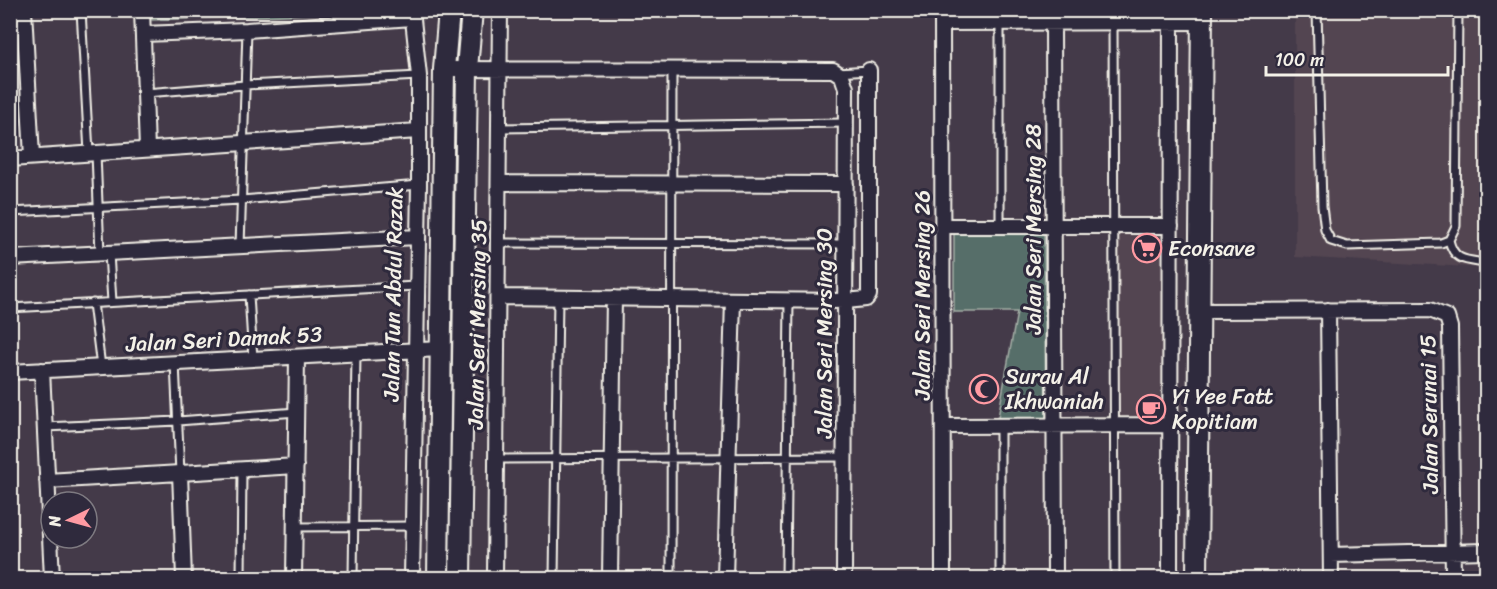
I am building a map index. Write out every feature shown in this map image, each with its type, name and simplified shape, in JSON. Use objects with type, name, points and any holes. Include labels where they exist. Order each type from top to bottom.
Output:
[{"type":"main road","points":[[438,579],[444,69],[449,10]]},
{"type":"main road","points":[[460,579],[467,69],[472,10]]},
{"type":"main road","points":[[1186,18],[1200,311],[1197,579]]},
{"type":"main road","points":[[440,510],[451,478],[462,472]]},
{"type":"street","points":[[24,10],[32,157]]},
{"type":"street","points":[[141,10],[147,149]]},
{"type":"street","name":"Jalan Seri Mersing 35","points":[[495,579],[500,10]]},
{"type":"street","points":[[143,34],[247,30],[412,14]]},
{"type":"street","name":"Jalan Tun Abdul Razak","points":[[412,14],[418,76],[419,184],[412,579]]},
{"type":"street","points":[[942,17],[1000,23],[1113,22],[1186,18],[1171,226],[1170,579]]},
{"type":"street","name":"Jalan Seri Mersing 26","points":[[942,17],[943,579]]},
{"type":"street","name":"Jalan Seri Mersing 28","points":[[1053,22],[1055,579]]},
{"type":"street","points":[[444,69],[833,70],[838,72]]},
{"type":"street","points":[[498,297],[846,301],[866,299],[869,295],[869,70]]},
{"type":"street","name":"Jalan Seri Mersing 30","points":[[838,72],[846,88],[844,579]]},
{"type":"street","points":[[10,159],[418,131]]},
{"type":"street","points":[[499,183],[846,184]]},
{"type":"street","points":[[942,226],[1171,226]]},
{"type":"street","points":[[10,258],[417,237]]},
{"type":"street","points":[[610,579],[614,298]]},
{"type":"street","points":[[725,579],[733,300]]},
{"type":"street","points":[[1328,310],[1331,579]]},
{"type":"street","name":"Jalan Serunai 15","points":[[1200,311],[1430,310],[1447,317],[1450,327],[1453,579]]},
{"type":"street","name":"Jalan Seri Damak 53","points":[[10,372],[440,349]]},
{"type":"street","points":[[294,579],[297,357]]},
{"type":"street","points":[[42,370],[52,579]]},
{"type":"street","points":[[943,426],[1170,425]]},
{"type":"street","points":[[47,481],[296,466]]},
{"type":"street","points":[[180,473],[184,579]]},
{"type":"street","points":[[1331,555],[1486,551]]},
{"type":"lane","points":[[81,10],[92,153],[112,302]]},
{"type":"lane","points":[[1317,10],[1322,206],[1325,230],[1331,241],[1347,246],[1432,244],[1449,240]]},
{"type":"lane","points":[[1458,10],[1456,226],[1449,240],[1452,251],[1458,256],[1466,260],[1486,263]]},
{"type":"lane","points":[[1113,22],[1115,579]]},
{"type":"lane","points":[[1000,23],[1000,226]]},
{"type":"lane","points":[[240,246],[247,30]]},
{"type":"lane","points":[[671,579],[672,70]]},
{"type":"lane","points":[[838,72],[869,70]]},
{"type":"lane","points":[[145,93],[418,76]]},
{"type":"lane","points":[[500,128],[846,123]]},
{"type":"lane","points":[[10,212],[242,200],[419,184]]},
{"type":"lane","points":[[498,243],[846,244]]},
{"type":"lane","points":[[10,308],[416,286]]},
{"type":"lane","points":[[249,295],[253,359]]},
{"type":"lane","points":[[554,579],[558,298]]},
{"type":"lane","points":[[786,579],[789,300]]},
{"type":"lane","points":[[93,303],[101,367]]},
{"type":"lane","points":[[353,579],[356,353]]},
{"type":"lane","points":[[175,363],[180,473]]},
{"type":"lane","points":[[45,427],[178,421],[297,412]]},
{"type":"lane","points":[[1000,426],[1000,579]]},
{"type":"lane","points":[[496,459],[844,457]]},
{"type":"lane","points":[[241,579],[242,469]]},
{"type":"lane","points":[[295,527],[413,526]]},
{"type":"shaded area","points":[[1295,11],[1486,11],[1486,268],[1295,257]]},
{"type":"shaded area","points":[[1115,230],[1166,230],[1166,421],[1116,422]]},
{"type":"green space","points":[[151,10],[389,11],[152,20]]},
{"type":"green space","points":[[954,233],[1044,233],[1046,423],[997,423],[1017,312],[954,312]]},
{"type":"place","name":"Econsave","points":[[1147,248]]},
{"type":"place","name":"Surau Al Ikhwaniah","points":[[984,389]]},
{"type":"place","name":"Yi Yee Fatt Kopitiam","points":[[1151,409]]}]
